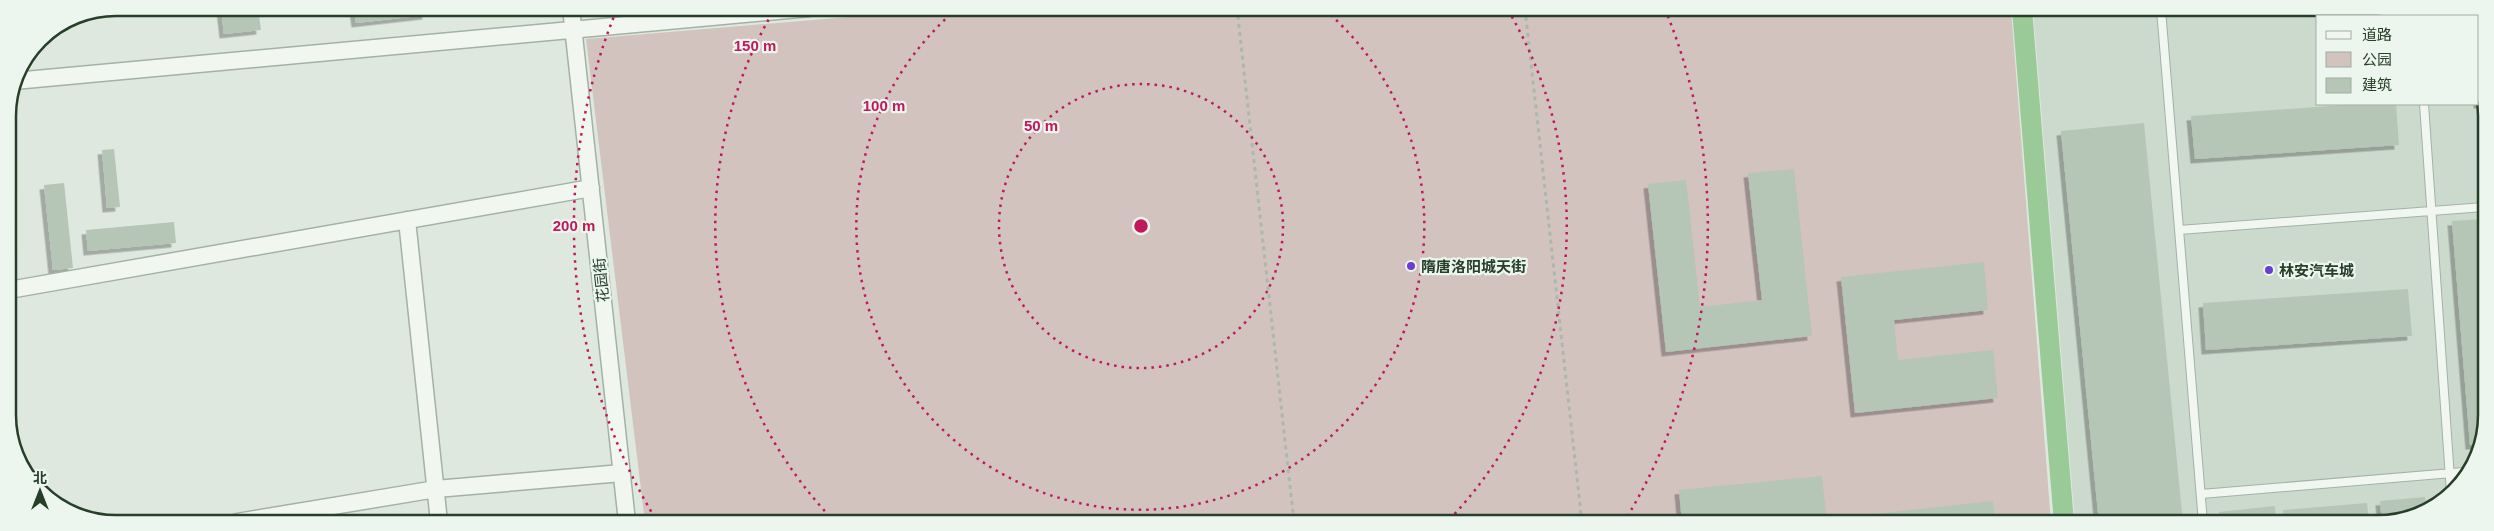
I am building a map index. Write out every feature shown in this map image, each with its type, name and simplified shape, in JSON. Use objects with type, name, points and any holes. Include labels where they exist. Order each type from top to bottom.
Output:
[{"type":"street","name":"花园街","points":[[573,16],[626,515]]},
{"type":"street","points":[[23,80],[724,16]]},
{"type":"street","points":[[16,289],[591,188]]},
{"type":"street","points":[[407,220],[438,515]]},
{"type":"street","points":[[279,515],[436,489],[622,474]]},
{"type":"lane","points":[[2162,16],[2202,515]]},
{"type":"lane","points":[[2424,105],[2451,483]]},
{"type":"lane","points":[[2179,230],[2478,207]]},
{"type":"lane","points":[[2200,494],[2459,472]]},
{"type":"path","points":[[1238,16],[1293,515]]},
{"type":"path","points":[[1526,16],[1581,515]]},
{"type":"shaded area","name":"林安汽车城","points":[[2034,16],[2316,16],[2316,105],[2477,105],[2478,415],[2476,435],[2470,453],[2453,481],[2433,498],[2416,507],[2385,515],[2074,515]]},
{"type":"green space","points":[[861,16],[2012,16],[2050,515],[644,515],[586,39]]},
{"type":"building","points":[[222,16],[259,16],[261,30],[224,34]]},
{"type":"building","points":[[355,16],[418,16],[356,23]]},
{"type":"building","points":[[2344,105],[2396,105],[2399,145],[2195,159],[2191,116]]},
{"type":"building","points":[[2144,123],[2182,515],[2098,515],[2061,131]]},
{"type":"building","points":[[114,149],[120,207],[107,208],[102,150]]},
{"type":"building","points":[[1794,169],[1812,336],[1666,352],[1648,184],[1686,180],[1700,307],[1762,300],[1748,173]]},
{"type":"building","points":[[64,183],[73,268],[53,270],[44,185]]},
{"type":"building","points":[[2478,219],[2478,415],[2476,435],[2473,445],[2470,445],[2452,221]]},
{"type":"building","points":[[174,222],[176,243],[88,251],[86,230]]},
{"type":"building","points":[[1984,262],[1988,310],[1894,320],[1898,360],[1993,350],[1998,398],[1855,413],[1841,277]]},
{"type":"building","points":[[2408,289],[2412,336],[2206,350],[2203,303]]},
{"type":"building","points":[[1822,476],[1826,515],[1681,515],[1679,490]]},
{"type":"building","points":[[2425,497],[2426,502],[2398,513],[2381,515],[2380,501]]},
{"type":"building","points":[[1993,501],[1994,515],[1865,515]]},
{"type":"building","points":[[2367,503],[2368,515],[2283,515],[2283,510]]},
{"type":"building","points":[[2275,506],[2276,515],[2219,515],[2219,512]]},
{"type":"waterway","points":[[2023,16],[2063,515]]},
{"type":"place","name":"隋唐洛阳城天街","points":[[1411,266]]},
{"type":"place","name":"林安汽车城","points":[[2269,270]]}]
